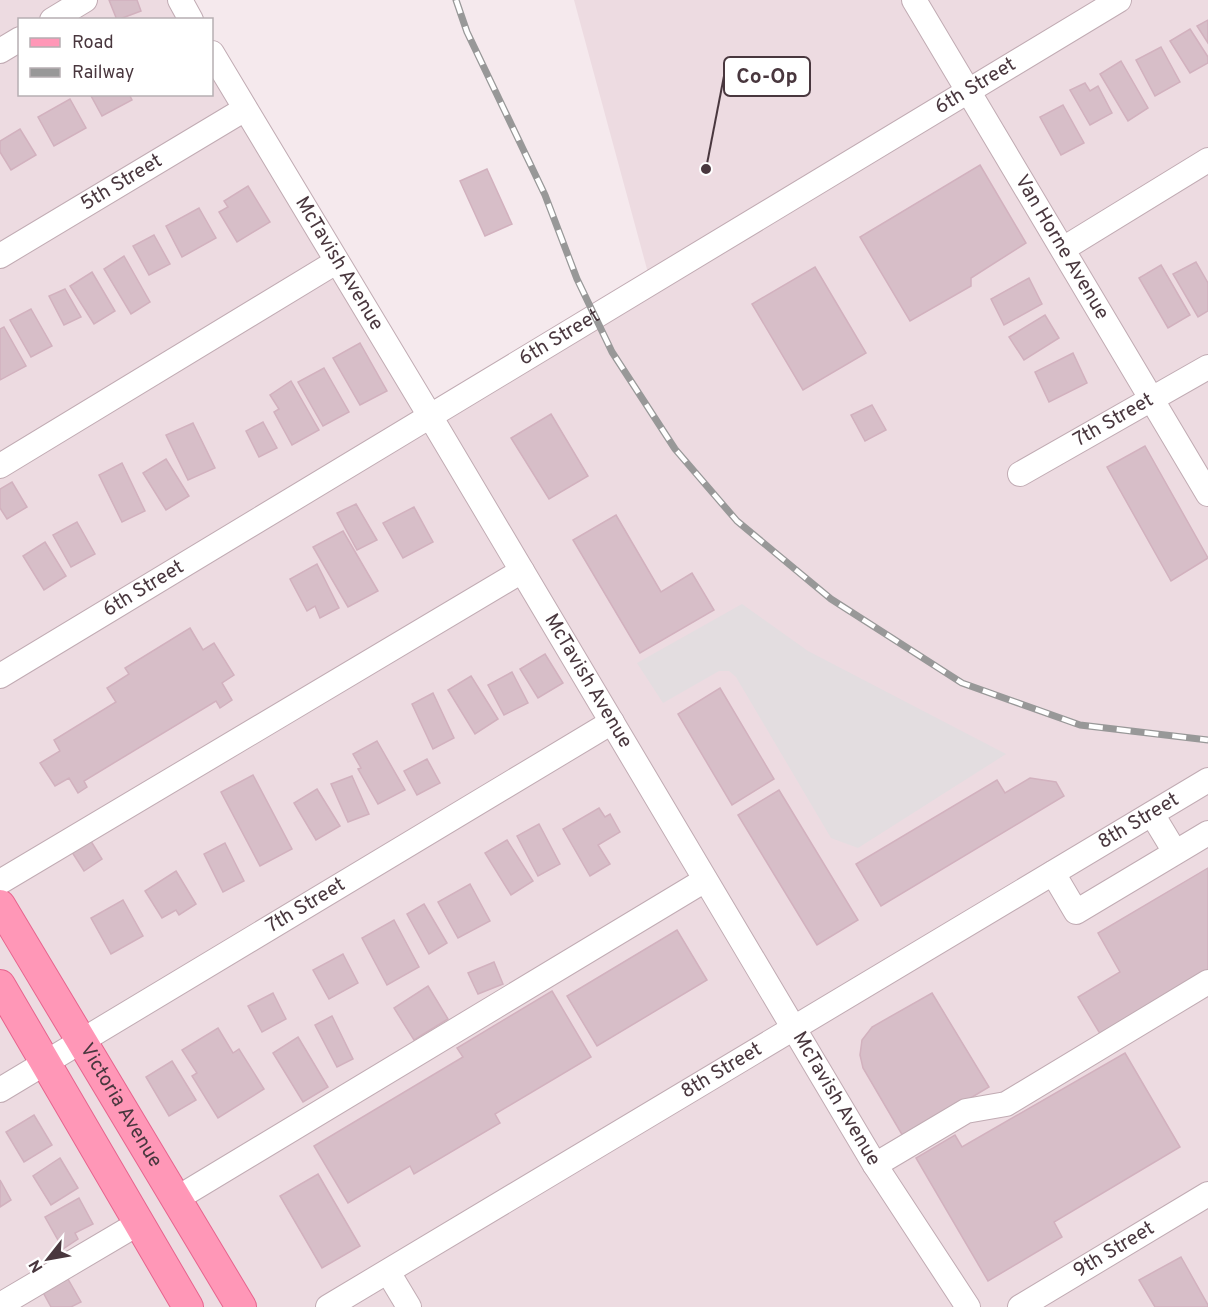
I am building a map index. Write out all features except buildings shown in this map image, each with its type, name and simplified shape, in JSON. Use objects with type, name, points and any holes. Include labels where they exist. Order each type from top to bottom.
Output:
[{"type":"main road","name":"Victoria Avenue","points":[[0,905],[241,1307]]},
{"type":"main road","points":[[0,986],[188,1307]]},
{"type":"street","points":[[55,18],[85,0]]},
{"type":"street","points":[[180,0],[190,18]]},
{"type":"street","name":"Van Horne Avenue","points":[[914,0],[1208,494]]},
{"type":"street","name":"6th Street","points":[[0,676],[969,93],[1119,0]]},
{"type":"street","points":[[0,51],[18,40]]},
{"type":"street","name":"McTavish Avenue","points":[[213,55],[875,1165],[968,1307]]},
{"type":"street","name":"5th Street","points":[[0,256],[244,109]]},
{"type":"street","points":[[1063,249],[1208,160]]},
{"type":"street","points":[[0,466],[336,262]]},
{"type":"street","name":"7th Street","points":[[1020,474],[1154,400],[1208,367]]},
{"type":"street","points":[[0,882],[522,571]]},
{"type":"street","name":"7th Street","points":[[0,1090],[612,722]]},
{"type":"street","name":"8th Street","points":[[328,1307],[1208,780]]},
{"type":"street","points":[[1152,814],[1175,852]]},
{"type":"street","points":[[1053,873],[1076,912],[1208,833]]},
{"type":"street","points":[[176,1199],[705,879]]},
{"type":"street","points":[[875,1165],[966,1111],[1006,1104],[1208,982]]},
{"type":"street","name":"9th Street","points":[[1020,1307],[1208,1194]]},
{"type":"street","points":[[0,1305],[139,1223]]},
{"type":"street","points":[[388,1272],[409,1307]]},
{"type":"shaded area","points":[[0,0],[180,0],[190,18],[18,18],[18,96],[213,96],[213,55],[431,416],[651,284],[574,0],[1208,0],[1208,1307],[0,1307]]},
{"type":"shaded area","points":[[742,604],[808,651],[1006,754],[858,848],[831,838],[736,677],[729,671],[719,671],[663,703],[637,663]]},
{"type":"railway","points":[[456,0],[467,32],[545,195],[577,279],[612,352],[675,449],[737,521],[831,599],[962,683],[1080,725],[1208,740]]},
{"type":"place","name":"Co-Op","points":[[706,169]]}]
